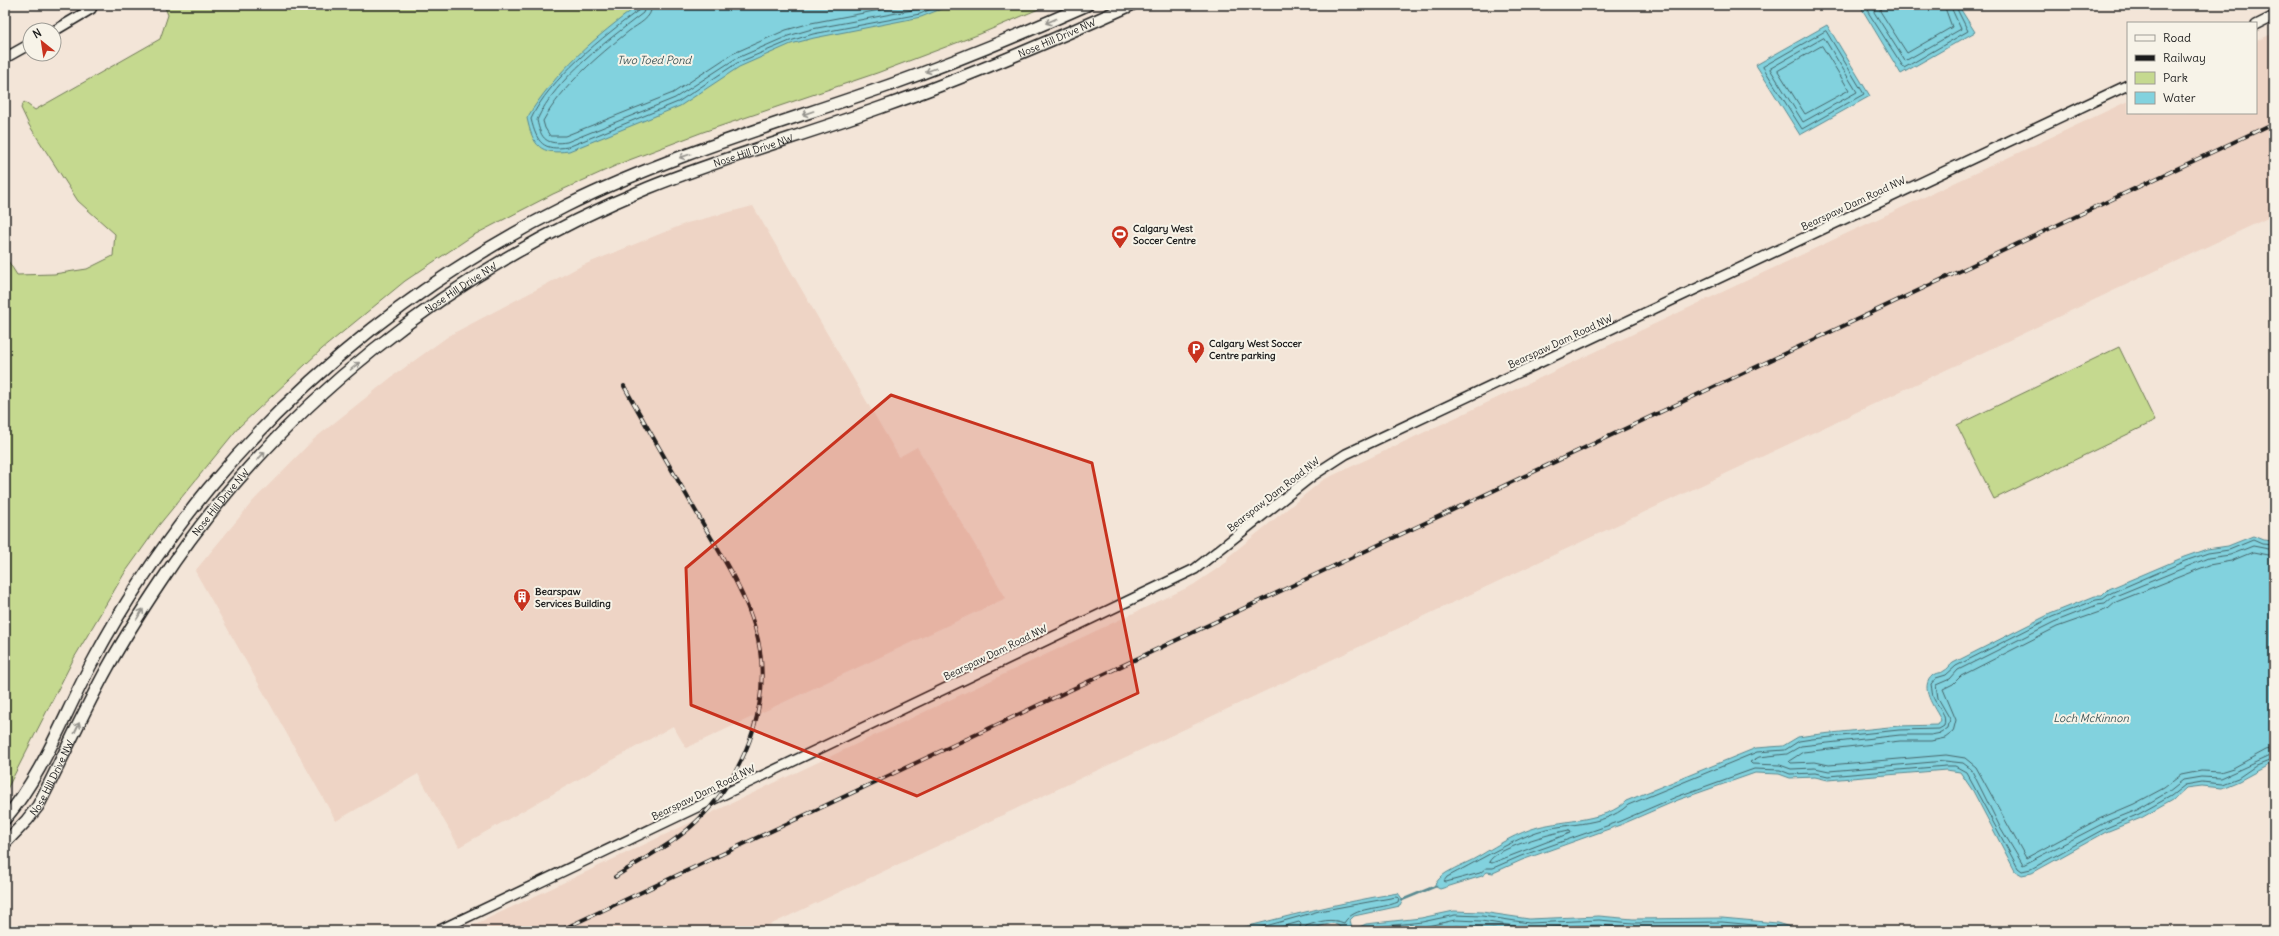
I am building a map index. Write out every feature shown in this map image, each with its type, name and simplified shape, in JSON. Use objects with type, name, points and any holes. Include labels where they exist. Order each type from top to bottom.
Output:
[{"type":"street","points":[[62,25],[91,9],[93,5]]},
{"type":"street","name":"Nose Hill Drive NW","points":[[5,819],[30,782],[112,626],[190,512],[239,454],[297,394],[333,361],[406,303],[522,230],[604,189],[671,161],[941,66],[1087,5]]},
{"type":"street","name":"Nose Hill Drive NW","points":[[5,843],[38,806],[109,665],[181,553],[242,476],[280,436],[338,381],[392,336],[468,282],[512,255],[606,206],[698,170],[945,84],[1049,42],[1131,5]]},
{"type":"street","points":[[2257,24],[2274,16]]},
{"type":"street","points":[[5,58],[22,48]]},
{"type":"street","name":"Bearspaw Dam Road NW","points":[[438,931],[1195,569],[1312,476],[1346,454],[2127,85]]},
{"type":"highlighted area","points":[[891,395],[1092,463],[1138,693],[917,796],[691,705],[686,568]]},
{"type":"shaded area","points":[[2274,33],[2274,215],[757,931],[461,931],[1193,585],[1227,562],[1228,557],[1323,480],[2127,101],[2127,114],[2257,114],[2257,41]]},
{"type":"shaded area","points":[[753,206],[899,457],[917,447],[1006,598],[686,748],[673,726],[459,847],[418,774],[336,821],[195,571],[253,501],[314,439],[393,376],[450,335],[581,266],[687,223]]},
{"type":"green space","points":[[164,5],[1048,5],[980,34],[877,73],[703,132],[624,162],[553,194],[472,236],[405,281],[322,349],[239,427],[159,525],[124,574],[74,658],[5,793],[5,256],[17,275],[54,274],[87,269],[113,256],[115,234],[78,201],[29,125],[21,108],[24,102],[35,110],[160,39],[168,15]]},
{"type":"green space","points":[[2119,347],[2155,421],[1994,499],[1957,425]]},
{"type":"water","name":"Two Toed Pond","points":[[639,5],[951,5],[921,17],[791,44],[739,67],[680,106],[569,151],[559,152],[545,150],[539,146],[532,136],[527,118],[538,101],[563,70],[577,56],[607,29]]},
{"type":"water","points":[[1868,5],[1958,5],[1975,32],[1901,74],[1862,9]]},
{"type":"water","points":[[1827,25],[1870,96],[1800,135],[1756,65]]},
{"type":"water","name":"Loch McKinnon","points":[[2253,536],[2263,540],[2274,541],[2274,762],[2239,781],[2222,788],[2202,786],[2186,788],[2173,800],[2141,818],[2106,832],[2032,873],[2022,875],[2015,871],[1973,791],[1960,772],[1946,770],[1828,780],[1815,777],[1790,778],[1779,774],[1755,773],[1678,800],[1620,825],[1522,860],[1493,873],[1487,872],[1482,876],[1440,889],[1434,886],[1446,873],[1523,832],[1538,827],[1585,819],[1608,813],[1618,808],[1626,801],[1756,748],[1783,746],[1798,737],[1812,735],[1899,726],[1938,725],[1941,720],[1929,698],[1927,691],[1929,680],[1934,674],[1943,672],[1953,663],[2050,614],[2095,596],[2102,596],[2109,589],[2184,557],[2207,549],[2228,546]]},
{"type":"water","points":[[1398,893],[1403,900],[1400,906],[1354,916],[1350,920],[1352,928],[1355,929],[1366,924],[1421,918],[1454,911],[1482,912],[1529,919],[1599,916],[1633,919],[1722,918],[1777,923],[1803,931],[1343,931],[1339,926],[1333,923],[1301,931],[1229,931],[1334,905]]},
{"type":"waterway","points":[[1402,900],[1436,886]]},
{"type":"railway","points":[[559,931],[2274,123]]},
{"type":"railway","points":[[615,877],[678,837],[697,821],[715,801],[730,780],[743,756],[753,732],[759,706],[762,680],[760,654],[755,628],[744,598],[730,570],[624,386]]},
{"type":"place","name":"Calgary West Soccer Centre","points":[[1120,249]]},
{"type":"place","name":"Calgary West Soccer Centre parking","points":[[1196,364]]},
{"type":"place","name":"Bearspaw Services Building","points":[[522,612]]}]
